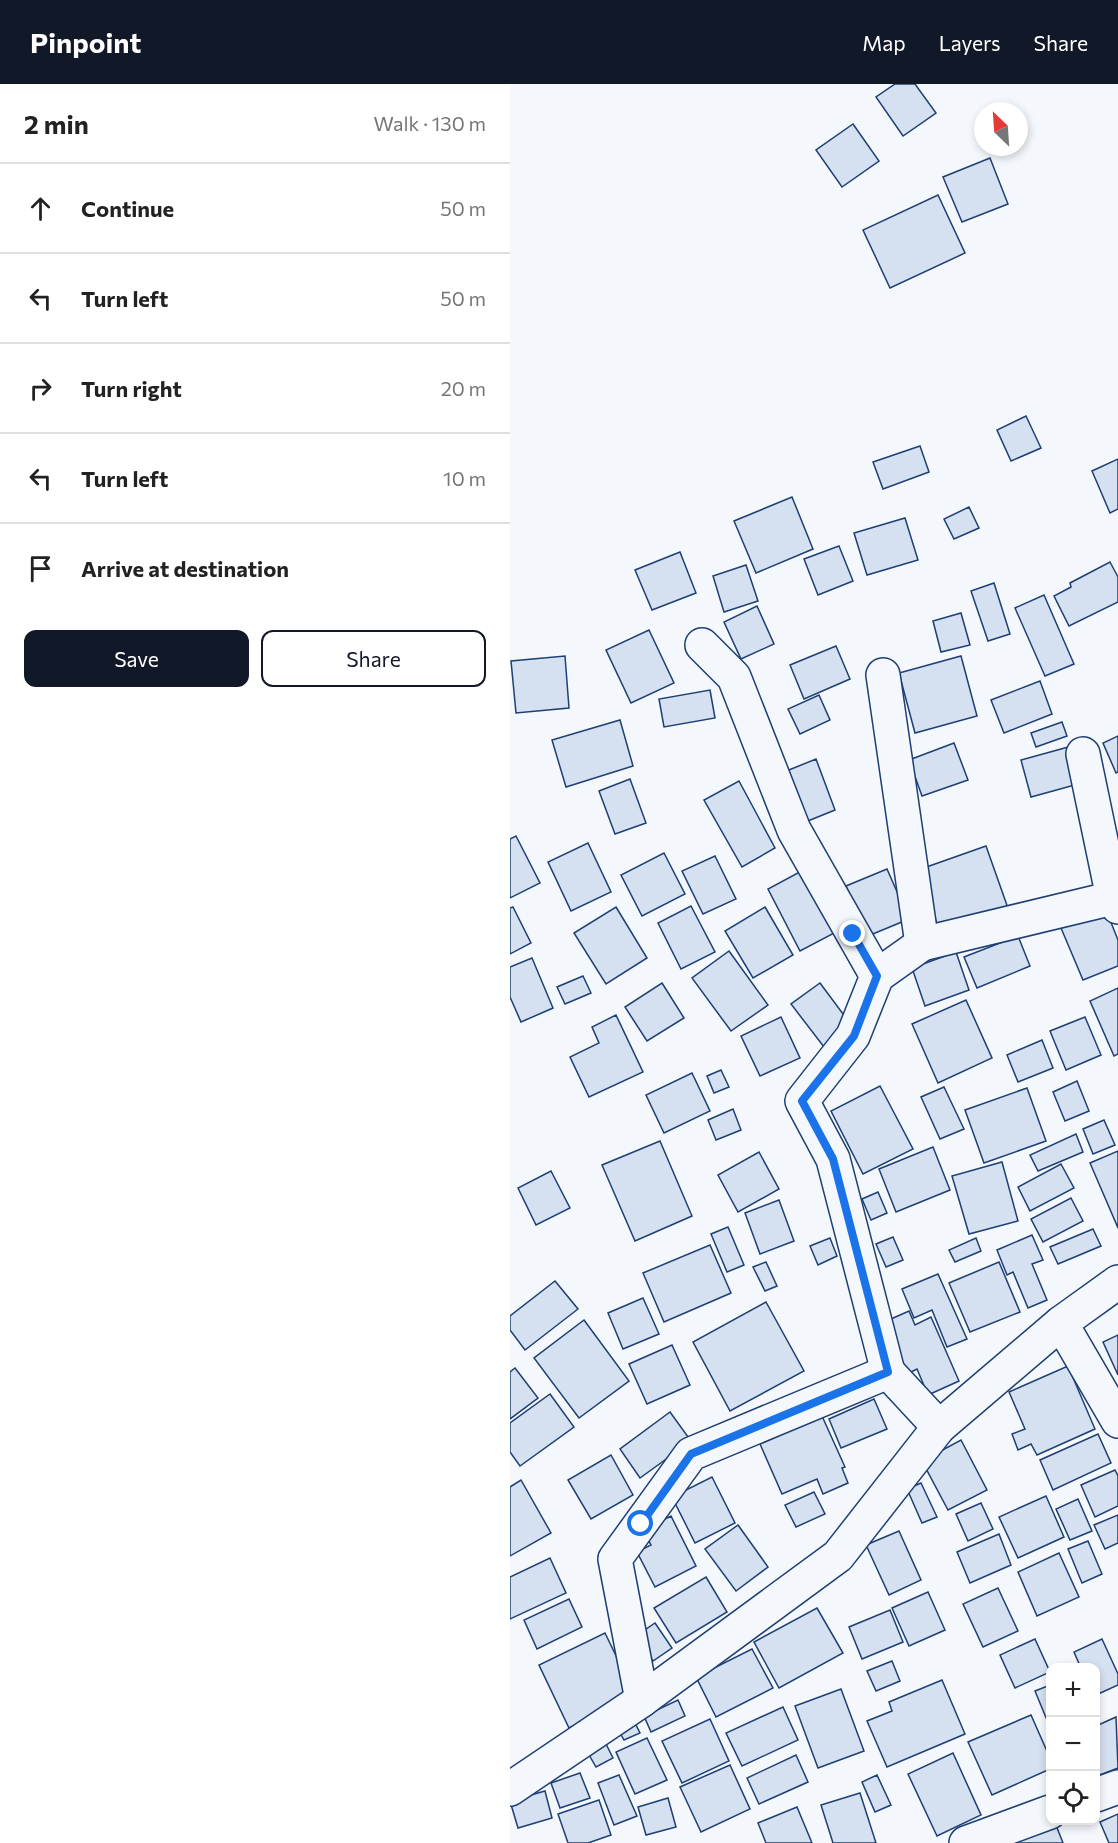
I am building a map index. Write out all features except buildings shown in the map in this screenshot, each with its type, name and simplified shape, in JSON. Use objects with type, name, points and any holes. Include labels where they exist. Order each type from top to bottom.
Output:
[{"type":"street","points":[[702,645],[734,676],[794,830],[877,976]]},
{"type":"street","points":[[884,675],[922,944]]},
{"type":"street","points":[[939,1427],[888,1372],[833,1159],[802,1101],[854,1036],[877,976],[922,944],[1115,902],[1083,754]]},
{"type":"street","points":[[510,1790],[642,1700],[838,1556],[939,1427],[1060,1323],[1118,1282]]},
{"type":"street","points":[[1060,1323],[1118,1422]]},
{"type":"street","points":[[642,1700],[615,1559],[691,1454],[888,1372]]},
{"type":"street","points":[[1100,1793],[1118,1787]]},
{"type":"street","points":[[966,1843],[1046,1813]]},
{"type":"route","points":[[641,1524],[691,1454],[888,1372],[833,1159],[802,1101],[854,1036],[877,976],[853,934]]}]
